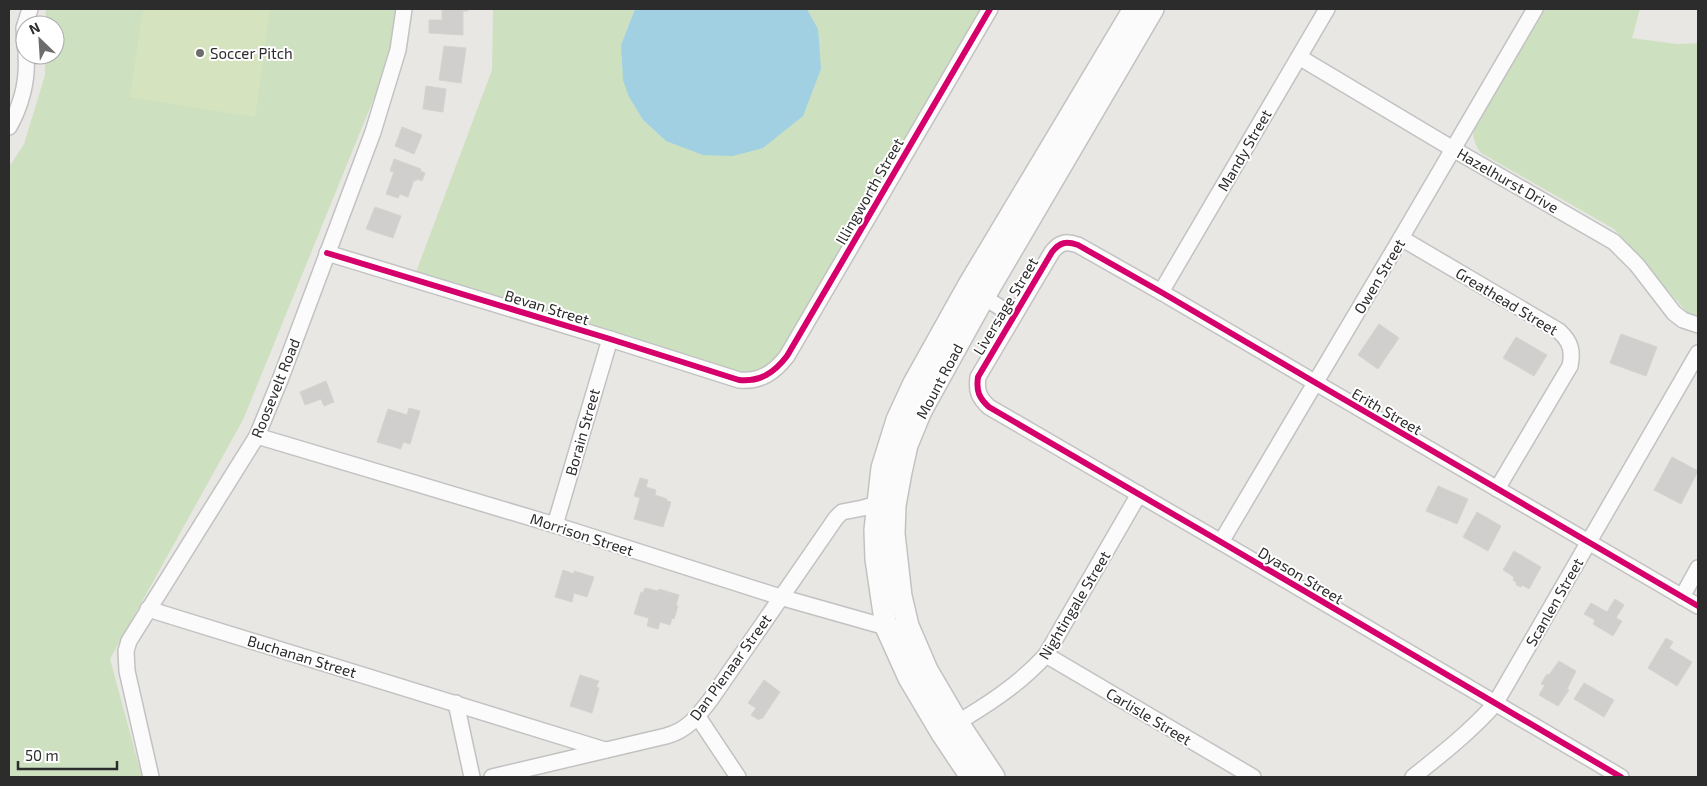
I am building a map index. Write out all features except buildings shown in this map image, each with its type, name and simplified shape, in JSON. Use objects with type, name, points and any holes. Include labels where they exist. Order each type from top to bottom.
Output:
[{"type":"main road","name":"Mount Road","points":[[971,777],[908,626],[901,596],[894,534],[886,504],[882,468],[897,420],[914,383],[976,293],[1147,9]]},
{"type":"main road","name":"Mount Road","points":[[886,504],[875,530],[876,559],[886,627],[909,678],[994,777]]},
{"type":"street","name":"Roosevelt Road","points":[[151,777],[126,671],[129,641],[257,436],[280,380],[373,132],[393,72],[404,9]]},
{"type":"street","name":"Illingworth Street","points":[[761,379],[773,372],[787,356],[990,9]]},
{"type":"street","name":"Mandy Street","points":[[1161,292],[1327,9]]},
{"type":"street","name":"Owen Street","points":[[1221,542],[1402,238],[1535,9]]},
{"type":"street","name":"Hazelhurst Drive","points":[[1299,57],[1614,242],[1637,265],[1674,313],[1683,320],[1698,324]]},
{"type":"street","points":[[9,127],[22,95],[26,65]]},
{"type":"street","name":"Greathead Street","points":[[1402,238],[1559,332],[1565,337],[1572,349],[1570,366],[1497,489]]},
{"type":"street","name":"Erith Street","points":[[1062,243],[1070,242],[1078,245],[1161,292],[1698,606]]},
{"type":"street","name":"Liversage Street","points":[[976,387],[978,377],[1052,252],[1056,246],[1062,243]]},
{"type":"street","name":"Bevan Street","points":[[327,253],[739,380],[761,379]]},
{"type":"street","name":"Liversage Street","points":[[976,293],[1014,316]]},
{"type":"street","name":"Borain Street","points":[[555,525],[610,339]]},
{"type":"street","name":"Scanlen Street","points":[[1413,777],[1463,737],[1495,704],[1698,352]]},
{"type":"street","name":"Dyason Street","points":[[976,387],[982,402],[990,407],[1621,777]]},
{"type":"street","name":"Morrison Street","points":[[257,436],[555,525],[780,597],[886,627],[908,626]]},
{"type":"street","name":"Nightingale Street","points":[[950,727],[1020,681],[1046,655],[1138,494]]},
{"type":"street","name":"Dan Pienaar Street","points":[[492,777],[606,751],[676,733],[684,729],[698,717],[836,518],[842,512],[886,504]]},
{"type":"street","points":[[1682,597],[1698,568]]},
{"type":"street","name":"Buchanan Street","points":[[148,609],[606,751]]},
{"type":"street","name":"Carlisle Street","points":[[1046,655],[1252,777]]},
{"type":"street","points":[[456,704],[472,777]]},
{"type":"street","points":[[698,717],[738,777]]},
{"type":"green space","points":[[46,9],[395,9],[394,27],[387,66],[243,420],[110,659],[142,777],[9,777],[9,167],[24,144],[45,75],[45,65],[65,65],[65,15],[46,15]]},
{"type":"green space","name":"Soccer Pitch","points":[[143,9],[270,9],[255,117],[130,97]]},
{"type":"green space","points":[[493,9],[635,9],[621,45],[629,97],[643,120],[666,141],[818,29],[807,9],[982,9],[778,358],[767,369],[746,375],[416,272],[492,70]]},
{"type":"green space","points":[[1543,9],[1640,9],[1632,38],[1677,44],[1698,43],[1698,320],[1692,318],[1614,229],[1481,153],[1475,143],[1473,137],[1474,126]]},
{"type":"water","points":[[635,9],[807,9],[818,29],[821,69],[803,116],[763,148],[733,156],[703,155],[666,141],[643,120],[629,97],[623,80],[621,45]]},
{"type":"cycle path","points":[[327,253],[739,380],[760,378],[772,372],[787,356],[990,9]]},
{"type":"cycle path","points":[[1621,777],[989,407],[979,394],[977,386],[978,377],[1052,252],[1064,243],[1078,245],[1698,606]]},
{"type":"place","name":"Soccer Pitch","points":[[200,53]]}]
